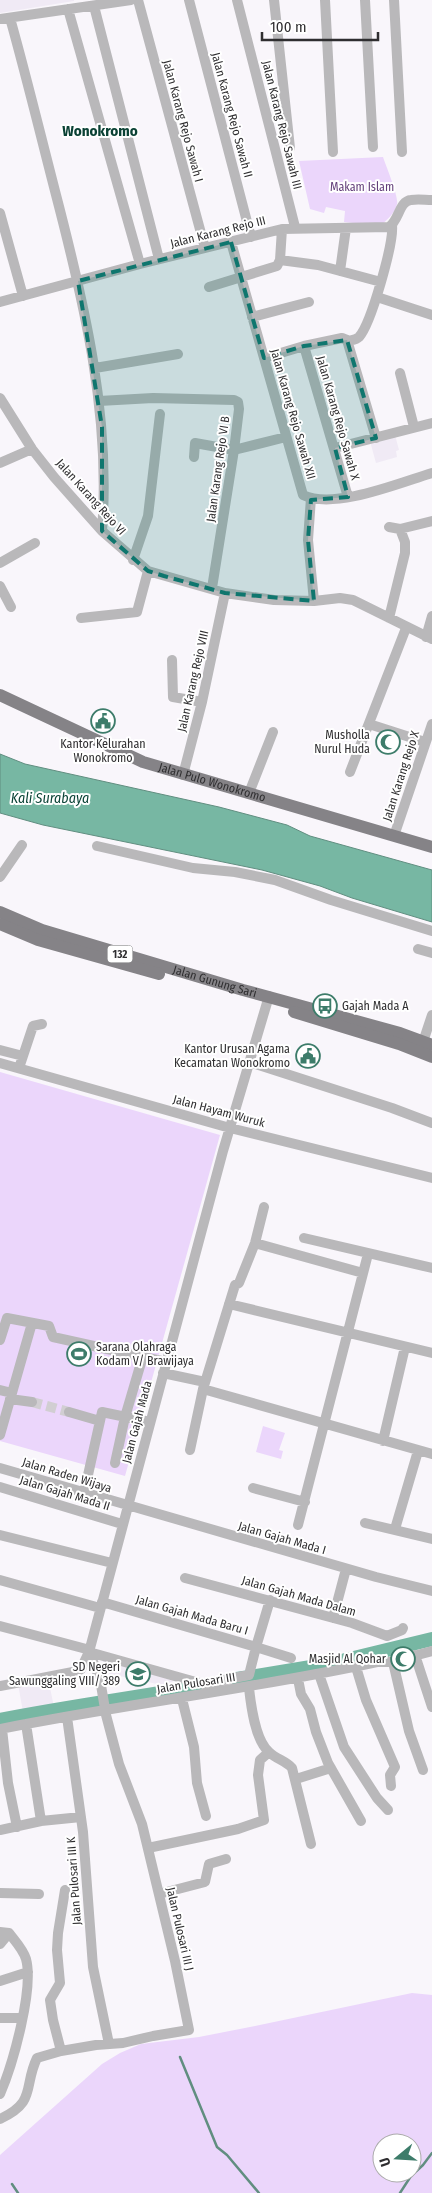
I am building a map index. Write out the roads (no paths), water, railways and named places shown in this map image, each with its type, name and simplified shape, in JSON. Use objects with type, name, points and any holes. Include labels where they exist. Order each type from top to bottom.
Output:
[{"type":"main road","name":"Jalan Pulo Wonokromo","points":[[0,695],[143,762],[432,847]]},
{"type":"main road","name":"Jalan Gunung Sari","points":[[0,912],[42,930],[65,943]]},
{"type":"main road","name":"Jalan Gunung Sari","points":[[0,924],[38,940],[65,943],[268,1000],[400,1033],[427,1043]]},
{"type":"main road","name":"Jalan Gunung Sari","points":[[268,1000],[432,1056]]},
{"type":"street","points":[[102,531],[102,427],[95,368],[78,281],[5,19],[87,4],[131,0]]},
{"type":"street","name":"Jalan Karang Rejo Sawah I","points":[[138,0],[205,248]]},
{"type":"street","name":"Jalan Karang Rejo Sawah II","points":[[189,0],[251,237]]},
{"type":"street","name":"Jalan Karang Rejo Sawah III","points":[[237,0],[295,227]]},
{"type":"street","points":[[274,0],[290,148]]},
{"type":"street","points":[[325,0],[333,152]]},
{"type":"street","points":[[365,0],[372,147]]},
{"type":"street","points":[[394,0],[402,152]]},
{"type":"street","points":[[87,4],[159,259]]},
{"type":"street","points":[[68,9],[140,264]]},
{"type":"street","points":[[348,341],[358,337],[377,297],[393,238],[392,225],[406,201],[432,200]]},
{"type":"street","points":[[0,213],[24,296]]},
{"type":"street","name":"Jalan Karang Rejo III","points":[[0,302],[159,259],[282,229],[295,227],[384,228],[392,225]]},
{"type":"street","points":[[340,272],[346,228]]},
{"type":"street","points":[[209,287],[276,267],[280,260],[282,229]]},
{"type":"street","name":"Jalan Karang Rejo Sawah XII","points":[[231,242],[303,494],[311,498],[331,500],[432,474]]},
{"type":"street","points":[[280,260],[318,265],[381,282]]},
{"type":"street","points":[[377,297],[432,315]]},
{"type":"street","points":[[252,317],[309,302]]},
{"type":"street","points":[[264,358],[304,346],[342,338],[348,341],[376,438]]},
{"type":"street","name":"Jalan Karang Rejo Sawah X","points":[[304,346],[348,497]]},
{"type":"street","points":[[95,368],[178,354]]},
{"type":"street","points":[[400,373],[414,427]]},
{"type":"street","name":"Jalan Karang Rejo VI","points":[[0,398],[32,449],[54,477],[102,531],[133,560],[148,571],[212,588],[224,598],[314,601],[340,598],[353,600],[429,638]]},
{"type":"street","name":"Jalan Karang Rejo VI B","points":[[99,401],[153,398],[234,400],[238,402],[234,450],[212,588]]},
{"type":"street","name":"Jalan Karang Rejo VI","points":[[133,560],[148,516],[160,414]]},
{"type":"street","points":[[335,448],[432,423]]},
{"type":"street","points":[[194,457],[195,443],[234,450],[286,437]]},
{"type":"street","points":[[0,463],[32,449]]},
{"type":"street","points":[[311,498],[308,540],[314,601]]},
{"type":"street","points":[[389,527],[400,529],[432,521]]},
{"type":"street","points":[[389,618],[406,553],[405,542],[400,529]]},
{"type":"street","points":[[0,563],[35,543]]},
{"type":"street","points":[[81,618],[137,612],[148,571]]},
{"type":"street","points":[[0,586],[11,607]]},
{"type":"street","name":"Jalan Karang Rejo VIII","points":[[183,775],[202,702],[224,598]]},
{"type":"street","points":[[429,638],[432,616]]},
{"type":"street","points":[[350,772],[406,628]]},
{"type":"street","points":[[172,660],[173,698],[202,702]]},
{"type":"street","points":[[369,724],[425,742]]},
{"type":"street","name":"Jalan Karang Rejo X","points":[[394,836],[432,724]]},
{"type":"street","points":[[249,793],[273,732]]},
{"type":"street","points":[[0,877],[22,844]]},
{"type":"street","points":[[97,846],[193,868],[235,872],[275,880],[331,900],[432,931]]},
{"type":"street","points":[[418,949],[432,953]]},
{"type":"street","name":"Jalan Gajah Mada","points":[[89,1651],[230,1128],[268,1000]]},
{"type":"street","points":[[427,1043],[432,1015]]},
{"type":"street","points":[[19,1068],[33,1026],[42,1024]]},
{"type":"street","points":[[0,1050],[23,1056]]},
{"type":"street","points":[[250,1062],[432,1123]]},
{"type":"street","name":"Jalan Hayam Wuruk","points":[[0,1063],[230,1128],[432,1178]]},
{"type":"street","points":[[190,1450],[204,1386],[235,1285],[239,1283],[255,1243],[264,1207]]},
{"type":"street","points":[[304,1238],[432,1268]]},
{"type":"street","points":[[255,1243],[363,1273]]},
{"type":"street","points":[[298,1525],[326,1424],[368,1254]]},
{"type":"street","points":[[229,1304],[432,1353]]},
{"type":"street","points":[[0,1340],[7,1318],[49,1326],[53,1337],[166,1362]]},
{"type":"street","points":[[0,1433],[32,1323]]},
{"type":"street","points":[[383,1441],[406,1347]]},
{"type":"street","points":[[115,1463],[125,1417],[143,1356]]},
{"type":"street","points":[[163,1373],[326,1424],[432,1454]]},
{"type":"street","points":[[0,1390],[11,1396],[32,1402]]},
{"type":"street","points":[[69,1412],[100,1421]]},
{"type":"street","points":[[84,1493],[102,1412],[150,1422]]},
{"type":"street","points":[[395,1529],[418,1450]]},
{"type":"street","name":"Jalan Raden Wijaya","points":[[0,1468],[127,1506]]},
{"type":"street","name":"Jalan Gajah Mada II","points":[[0,1487],[122,1524]]},
{"type":"street","points":[[253,1488],[305,1502]]},
{"type":"street","name":"Jalan Gajah Mada I","points":[[127,1506],[346,1569],[432,1591]]},
{"type":"street","points":[[365,1523],[432,1539]]},
{"type":"street","points":[[0,1535],[112,1563]]},
{"type":"street","points":[[333,1618],[346,1569]]},
{"type":"street","name":"Jalan Gajah Mada Dalam","points":[[185,1578],[333,1618],[387,1636],[403,1628]]},
{"type":"street","name":"Jalan Gajah Mada Baru I","points":[[0,1580],[256,1647],[270,1600]]},
{"type":"street","points":[[0,1626],[202,1684],[249,1675],[256,1647],[291,1658]]},
{"type":"street","points":[[0,1686],[78,1671],[81,1669],[89,1651]]},
{"type":"street","points":[[89,1651],[100,1680],[104,1705]]},
{"type":"street","points":[[432,1651],[412,1656],[432,1707]]},
{"type":"street","name":"Jalan Pulosari III","points":[[1,1729],[67,1717],[104,1705],[182,1698],[250,1688],[377,1662],[394,1662],[408,1731],[423,1770]]},
{"type":"street","points":[[356,1667],[366,1700],[394,1768],[390,1775],[391,1786]]},
{"type":"street","points":[[319,1674],[344,1747],[377,1798],[388,1810]]},
{"type":"street","points":[[298,1678],[301,1694],[310,1708],[316,1732],[331,1768],[361,1821]]},
{"type":"street","points":[[250,1688],[255,1721],[263,1745],[269,1752],[290,1766],[296,1779],[312,1844]]},
{"type":"street","points":[[182,1698],[194,1747],[197,1783],[206,1816]]},
{"type":"street","name":"Jalan Pulosari III J","points":[[61,2051],[123,2043],[189,2030],[142,1824],[122,1775],[104,1705]]},
{"type":"street","name":"Jalan Pulosari III K","points":[[67,1717],[88,1881],[92,1959],[109,2044]]},
{"type":"street","points":[[26,1724],[41,1821]]},
{"type":"street","points":[[1,1729],[8,1783],[17,1827]]},
{"type":"street","points":[[148,1848],[238,1829],[264,1820],[258,1775],[260,1760],[269,1752]]},
{"type":"street","points":[[296,1779],[331,1768]]},
{"type":"street","points":[[0,1830],[41,1821],[81,1817]]},
{"type":"street","points":[[159,1894],[205,1882],[209,1864],[226,1859]]},
{"type":"street","points":[[0,2119],[12,2114],[25,2101],[36,2059],[61,2051],[50,2000],[60,1983],[57,1950],[65,1890]]},
{"type":"street","points":[[0,1893],[39,1894]]},
{"type":"street","points":[[0,1944],[4,1933],[24,1953],[28,1972],[26,2004],[1,2086]]},
{"type":"street","points":[[0,1982],[28,1972]]},
{"type":"street","points":[[0,2018],[22,2018]]},
{"type":"water","name":"Kali Surabaya","points":[[0,754],[25,764],[219,807],[287,825],[310,836],[432,870],[432,922],[352,898],[320,886],[262,870],[43,825],[0,813]]},
{"type":"waterway","points":[[237,1679],[329,1664],[432,1639]]},
{"type":"waterway","points":[[0,1720],[213,1684]]},
{"type":"waterway","points":[[180,2057],[217,2147],[227,2155],[259,2193]]},
{"type":"waterway","points":[[400,2193],[411,2176],[432,2153]]},
{"type":"waterway","points":[[12,2184],[18,2193]]},
{"type":"tunnel","points":[[32,1402],[69,1412]]},
{"type":"place","name":"Kantor Kelurahan Wonokromo","points":[[103,721]]},
{"type":"place","name":"Musholla Nurul Huda","points":[[388,742]]},
{"type":"place","name":"Gajah Mada A","points":[[325,1006]]},
{"type":"place","name":"Kantor Urusan Agama Kecamatan Wonokromo","points":[[308,1056]]},
{"type":"place","name":"Sarana Olahraga Kodam V/ Brawijaya","points":[[79,1354]]},
{"type":"place","name":"Masjid Al Qohar","points":[[403,1659]]},
{"type":"place","name":"SD Negeri Sawunggaling VIII/ 389","points":[[138,1674]]},
{"type":"district","name":"Wonokromo","points":[[100,131]]},
{"type":"park label","name":"Makam Islam","points":[[362,187]]}]
